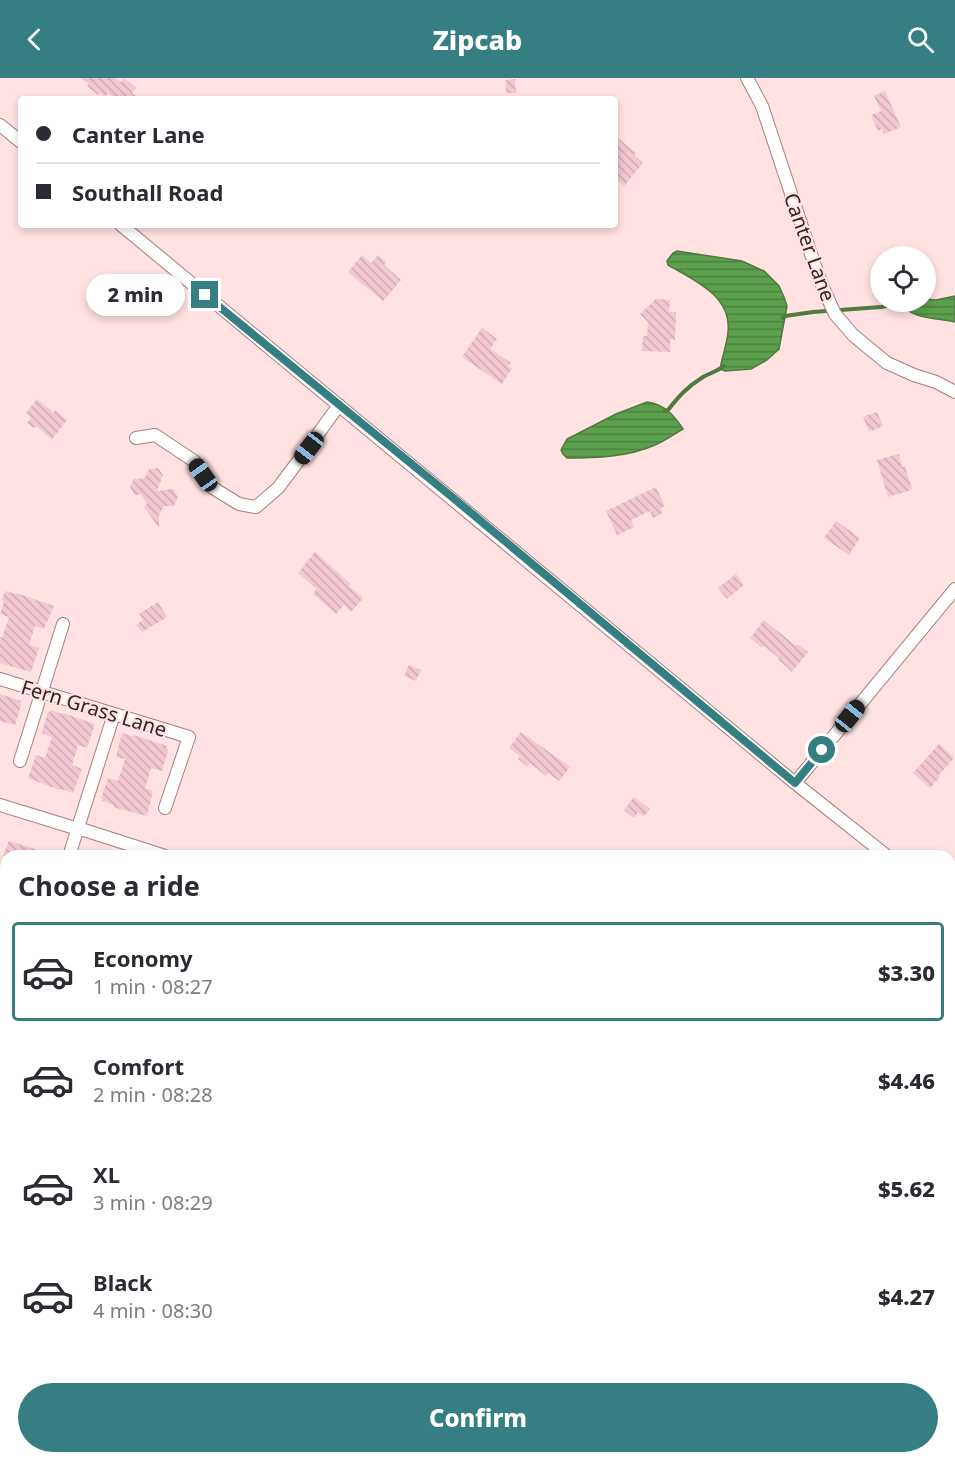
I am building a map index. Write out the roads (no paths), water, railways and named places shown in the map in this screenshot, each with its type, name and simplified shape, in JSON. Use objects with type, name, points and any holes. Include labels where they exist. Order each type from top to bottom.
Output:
[{"type":"street","name":"Canter Lane","points":[[747,78],[762,106],[814,263],[835,314],[853,335],[887,363],[955,392]]},
{"type":"street","points":[[0,125],[18,140]]},
{"type":"street","points":[[126,228],[795,783],[879,850]]},
{"type":"street","points":[[136,438],[155,435],[194,461],[213,488],[239,504],[256,507],[278,488],[339,405]]},
{"type":"street","points":[[795,783],[955,589]]},
{"type":"street","points":[[20,761],[63,624]]},
{"type":"street","name":"Fern Grass Lane","points":[[0,679],[189,737],[165,808]]},
{"type":"street","points":[[71,850],[114,714]]},
{"type":"street","points":[[0,806],[146,850]]},
{"type":"waterway","points":[[783,318],[813,312],[870,308]]},
{"type":"waterway","points":[[665,411],[692,384],[724,366]]}]
